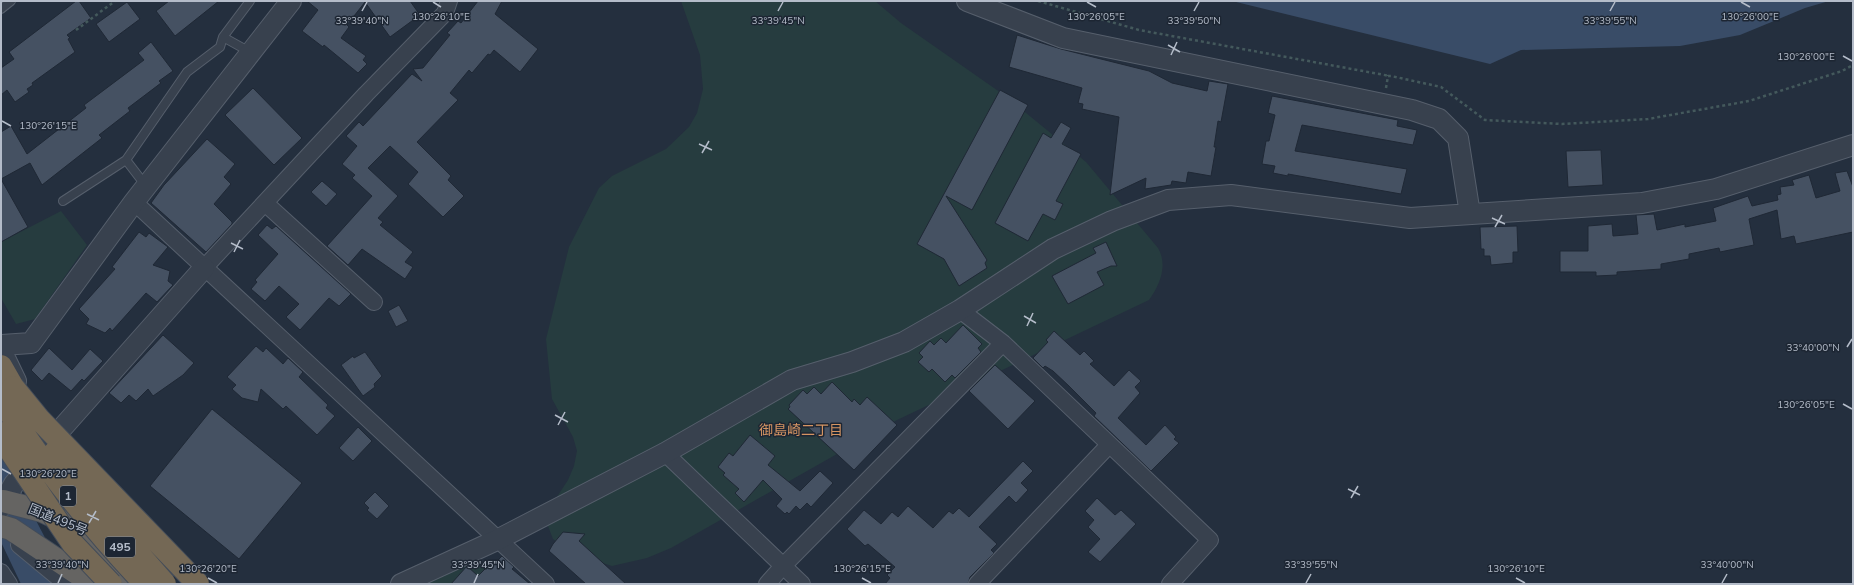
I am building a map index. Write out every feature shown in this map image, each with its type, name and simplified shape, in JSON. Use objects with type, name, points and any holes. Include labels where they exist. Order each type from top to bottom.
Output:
[{"type":"highway","name":"1","points":[[1,352],[7,393],[31,445],[91,525],[145,584]]},
{"type":"highway","name":"1","points":[[7,393],[103,513],[165,584]]},
{"type":"highway","points":[[7,393],[39,418],[199,584]]},
{"type":"highway","points":[[1,433],[9,449],[73,544],[111,584]]},
{"type":"highway","points":[[5,498],[45,517],[145,584]]},
{"type":"highway","name":"国道495号","points":[[45,517],[199,584]]},
{"type":"highway","points":[[1,526],[11,529],[64,577],[93,584]]},
{"type":"street","points":[[47,445],[1,352],[31,343],[146,186],[291,1]]},
{"type":"street","points":[[5,498],[47,445],[204,268],[445,13],[449,1]]},
{"type":"street","points":[[966,1],[1063,38],[1412,110],[1439,119],[1458,138],[1470,214]]},
{"type":"street","points":[[400,584],[499,539],[666,453],[792,380],[852,362],[904,342],[960,310],[1053,249],[1112,221],[1168,200],[1231,194],[1410,218],[1650,202],[1716,189],[1853,146]]},
{"type":"street","points":[[134,202],[546,584]]},
{"type":"street","points":[[265,203],[374,302]]},
{"type":"street","points":[[960,310],[1003,343],[1210,540],[1170,584]]},
{"type":"street","points":[[768,584],[783,566],[1003,343]]},
{"type":"street","points":[[977,584],[1109,445]]},
{"type":"street","points":[[666,453],[802,584]]},
{"type":"street","points":[[1,530],[64,577]]},
{"type":"street","points":[[1,572],[9,584]]},
{"type":"lane","points":[[1,9],[11,1]]},
{"type":"lane","points":[[63,202],[126,160],[187,72],[220,47],[223,37],[250,1]]},
{"type":"lane","points":[[223,37],[251,53]]},
{"type":"lane","points":[[126,160],[146,186]]},
{"type":"path","points":[[76,30],[116,1]]},
{"type":"path","points":[[1038,1],[1139,30],[1391,76],[1441,87],[1485,120],[1562,124],[1648,119],[1748,101],[1842,71],[1853,65]]},
{"type":"path","points":[[1383,104],[1388,76],[1391,76]]},
{"type":"green space","points":[[681,1],[875,1],[901,23],[1004,95],[1086,162],[1158,248],[1161,254],[1162,268],[1159,281],[1149,300],[897,420],[671,548],[647,558],[612,566],[574,554],[553,539],[546,521],[547,512],[568,480],[574,466],[577,451],[573,437],[552,399],[546,339],[569,247],[599,188],[612,176],[666,149],[689,127],[697,113],[703,89],[700,55]]},
{"type":"green space","points":[[61,211],[87,245],[35,319],[16,324],[1,298],[1,242]]},
{"type":"green space","points":[[472,563],[486,569],[493,584],[427,584],[459,567]]},
{"type":"water","points":[[1232,1],[1829,1],[1805,8],[1740,35],[1680,46],[1521,50],[1490,64]]},
{"type":"water","points":[[1,453],[69,584],[21,584],[1,542]]},
{"type":"building","points":[[76,1],[79,1],[91,18],[67,35],[70,38],[68,39],[75,52],[32,83],[33,85],[27,89],[29,92],[15,102],[7,90],[1,95],[1,68],[14,59],[9,52]]},
{"type":"building","points":[[169,1],[219,1],[175,36],[156,11]]},
{"type":"building","points":[[307,1],[410,1],[420,15],[390,37],[365,2],[347,25],[349,27],[341,38],[366,56],[363,60],[367,64],[358,73],[324,45],[323,47],[302,31],[318,10]]},
{"type":"building","points":[[478,1],[502,1],[495,14],[538,49],[520,72],[494,50],[490,55],[488,54],[472,73],[469,70],[450,93],[458,100],[417,142],[451,176],[448,180],[464,196],[443,217],[408,184],[418,172],[390,146],[368,168],[398,196],[378,218],[383,222],[380,225],[413,252],[405,262],[413,267],[405,279],[362,249],[348,265],[327,246],[372,196],[352,178],[355,175],[342,164],[357,146],[346,136],[359,122],[363,126],[412,74],[422,81],[413,69],[423,68],[450,35],[447,33],[458,21],[461,23]]},
{"type":"building","points":[[127,2],[140,19],[109,42],[96,24]]},
{"type":"building","points":[[1017,35],[1061,49],[1149,71],[1172,83],[1207,91],[1209,81],[1228,84],[1221,122],[1218,121],[1214,147],[1216,147],[1211,176],[1188,172],[1186,183],[1172,181],[1171,185],[1145,189],[1146,178],[1110,195],[1119,117],[1082,109],[1083,104],[1078,103],[1082,88],[1009,67]]},
{"type":"building","points":[[151,42],[173,71],[159,81],[161,83],[128,108],[130,111],[99,135],[102,138],[42,185],[30,163],[1,179],[1,132],[11,126],[27,154],[86,108],[84,105],[144,60],[138,53]]},
{"type":"building","points":[[253,88],[302,138],[274,165],[225,115]]},
{"type":"building","points":[[1000,90],[1028,105],[972,210],[946,196],[987,260],[985,263],[987,268],[959,286],[944,259],[917,244]]},
{"type":"building","points":[[1272,96],[1398,120],[1397,126],[1417,130],[1413,145],[1302,125],[1295,151],[1407,169],[1401,194],[1288,174],[1288,176],[1273,173],[1275,166],[1262,164],[1266,141],[1269,141],[1275,115],[1268,113]]},
{"type":"building","points":[[1061,122],[1071,128],[1062,144],[1081,154],[1056,201],[1063,204],[1055,220],[1043,214],[1028,241],[995,223],[1043,133],[1051,138]]},
{"type":"building","points":[[207,139],[235,164],[224,177],[231,184],[214,204],[232,222],[232,224],[206,252],[151,203],[164,185]]},
{"type":"building","points":[[1601,150],[1603,185],[1568,187],[1566,151]]},
{"type":"building","points":[[1847,171],[1853,187],[1853,232],[1796,244],[1794,236],[1781,239],[1777,210],[1749,219],[1754,245],[1720,252],[1719,248],[1689,254],[1689,259],[1661,264],[1661,269],[1617,272],[1617,275],[1596,276],[1596,272],[1560,272],[1560,251],[1588,251],[1588,226],[1612,224],[1613,236],[1638,234],[1636,215],[1654,214],[1657,230],[1685,224],[1685,227],[1716,221],[1713,208],[1748,196],[1752,206],[1778,200],[1777,195],[1781,194],[1780,187],[1794,185],[1792,180],[1809,175],[1816,198],[1840,191],[1835,173]]},
{"type":"building","points":[[1,179],[28,227],[1,242]]},
{"type":"building","points":[[322,181],[337,194],[326,206],[311,192]]},
{"type":"building","points":[[267,225],[272,229],[276,226],[351,294],[339,306],[329,298],[300,330],[286,317],[299,304],[279,286],[265,301],[251,289],[257,282],[255,280],[278,254],[258,235]]},
{"type":"building","points":[[1517,226],[1518,252],[1513,252],[1513,263],[1491,265],[1490,256],[1484,256],[1484,249],[1481,249],[1480,227]]},
{"type":"building","points":[[139,232],[146,237],[149,233],[168,247],[153,265],[170,271],[168,281],[173,285],[157,302],[146,293],[112,331],[110,328],[105,333],[86,324],[89,319],[79,309],[115,269],[112,267]]},
{"type":"building","points":[[1106,242],[1117,266],[1111,266],[1097,272],[1104,285],[1068,304],[1052,276],[1096,253],[1093,248]]},
{"type":"building","points":[[399,305],[408,321],[396,327],[388,311]]},
{"type":"building","points":[[963,325],[982,344],[978,348],[981,352],[955,378],[952,375],[945,382],[932,369],[929,372],[918,362],[923,357],[919,353],[930,341],[934,345],[941,338],[946,343]]},
{"type":"building","points":[[1054,331],[1080,355],[1084,351],[1094,361],[1090,364],[1114,386],[1129,370],[1141,381],[1135,387],[1140,393],[1118,418],[1146,445],[1165,425],[1176,437],[1174,439],[1179,443],[1151,471],[1094,416],[1096,413],[1069,386],[1053,371],[1045,366],[1043,368],[1033,358],[1048,342],[1046,340]]},
{"type":"building","points":[[163,335],[194,363],[183,375],[153,396],[148,389],[136,401],[129,395],[121,403],[109,393]]},
{"type":"building","points":[[256,346],[263,352],[266,348],[283,364],[288,358],[303,372],[299,377],[328,405],[326,408],[335,416],[317,435],[286,406],[283,409],[261,389],[258,402],[242,398],[232,389],[236,385],[227,377]]},
{"type":"building","points":[[49,348],[72,370],[90,349],[103,361],[84,381],[82,379],[71,391],[49,373],[42,381],[31,370]]},
{"type":"building","points":[[365,352],[382,376],[374,384],[375,387],[363,396],[341,365],[353,356],[354,358]]},
{"type":"building","points":[[995,365],[1035,401],[1008,429],[969,391]]},
{"type":"building","points":[[832,382],[852,402],[854,399],[860,405],[867,397],[897,425],[854,470],[788,409],[790,407],[789,405],[803,390],[807,394],[814,387],[821,394]]},
{"type":"building","points":[[212,409],[302,483],[239,559],[150,486]]},
{"type":"building","points":[[358,427],[372,441],[353,461],[339,448]]},
{"type":"building","points":[[750,435],[775,456],[768,465],[800,491],[820,471],[833,483],[811,507],[807,503],[800,510],[796,506],[789,514],[787,512],[785,514],[776,506],[782,499],[763,480],[744,502],[735,493],[739,489],[723,475],[725,473],[718,467],[729,453],[733,456]]},
{"type":"building","points":[[1023,461],[1033,471],[1021,483],[1028,490],[1016,503],[1009,496],[979,527],[997,544],[991,550],[994,553],[970,577],[968,584],[885,584],[890,578],[887,575],[895,567],[868,544],[865,546],[847,529],[864,510],[881,524],[892,512],[898,517],[908,506],[933,528],[949,511],[953,514],[959,508],[969,517]]},
{"type":"building","points":[[375,492],[389,506],[377,519],[367,510],[369,508],[364,503]]},
{"type":"building","points":[[1097,498],[1115,515],[1121,510],[1136,524],[1100,562],[1088,552],[1100,539],[1088,527],[1094,520],[1085,511]]},
{"type":"building","points":[[563,532],[585,534],[579,541],[626,584],[586,584],[549,551]]},
{"type":"building","points":[[502,556],[514,567],[512,569],[530,584],[451,584],[467,566],[478,576],[489,565],[491,567]]},
{"type":"district","name":"御島崎二丁目","points":[[801,430]]}]
